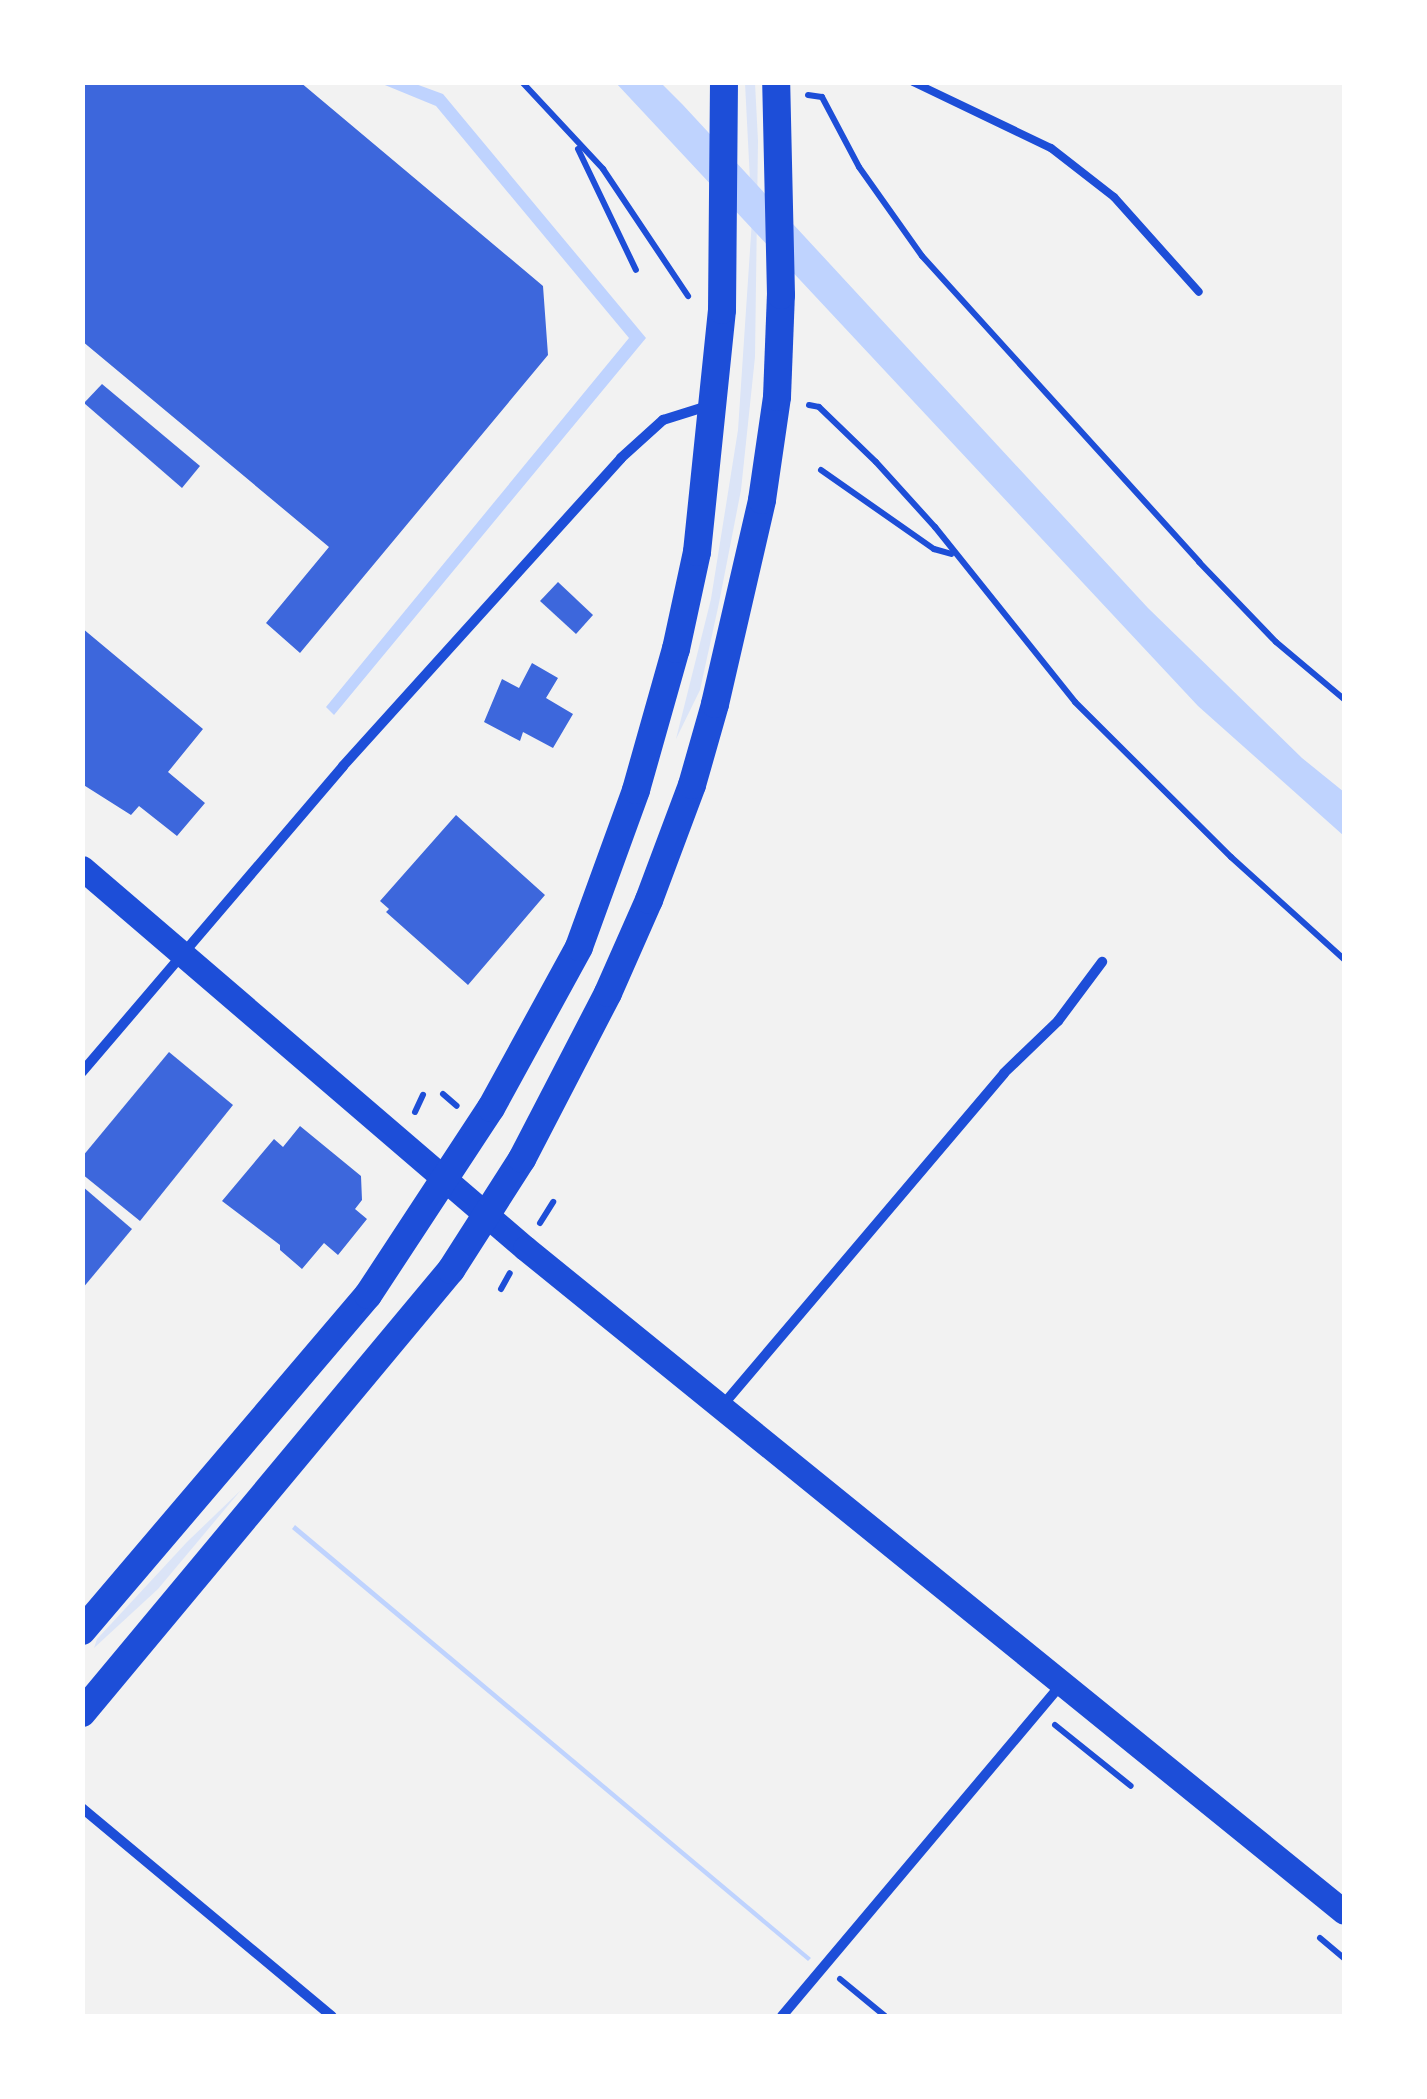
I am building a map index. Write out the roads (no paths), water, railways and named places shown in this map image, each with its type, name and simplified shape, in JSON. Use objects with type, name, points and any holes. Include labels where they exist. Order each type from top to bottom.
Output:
[{"type":"highway","points":[[82,1631],[368,1295],[533,1037],[578,947],[610,865],[676,648],[697,552],[722,310],[724,82]]},
{"type":"highway","points":[[82,1713],[410,1326],[487,1217],[608,993],[692,785],[741,601],[777,388],[782,188],[777,88]]},
{"type":"main road","points":[[82,868],[487,1217],[1344,1912]]},
{"type":"street","points":[[82,1072],[343,766],[621,458],[663,420],[714,404]]},
{"type":"street","points":[[721,1407],[1004,1073],[1058,1021],[1102,962]]},
{"type":"street","points":[[782,2016],[1063,1683]]},
{"type":"street","points":[[82,1808],[332,2016]]},
{"type":"lane","points":[[913,82],[1050,148],[1114,197],[1199,292]]},
{"type":"water","points":[[380,83],[413,83],[443,94],[646,338],[334,715],[326,707],[629,338],[436,106]]},
{"type":"water","points":[[616,83],[661,83],[683,105],[1148,608],[1302,758],[1344,792],[1344,836],[1198,706]]},
{"type":"water","points":[[295,1525],[811,1958],[808,1961],[292,1529]]}]
